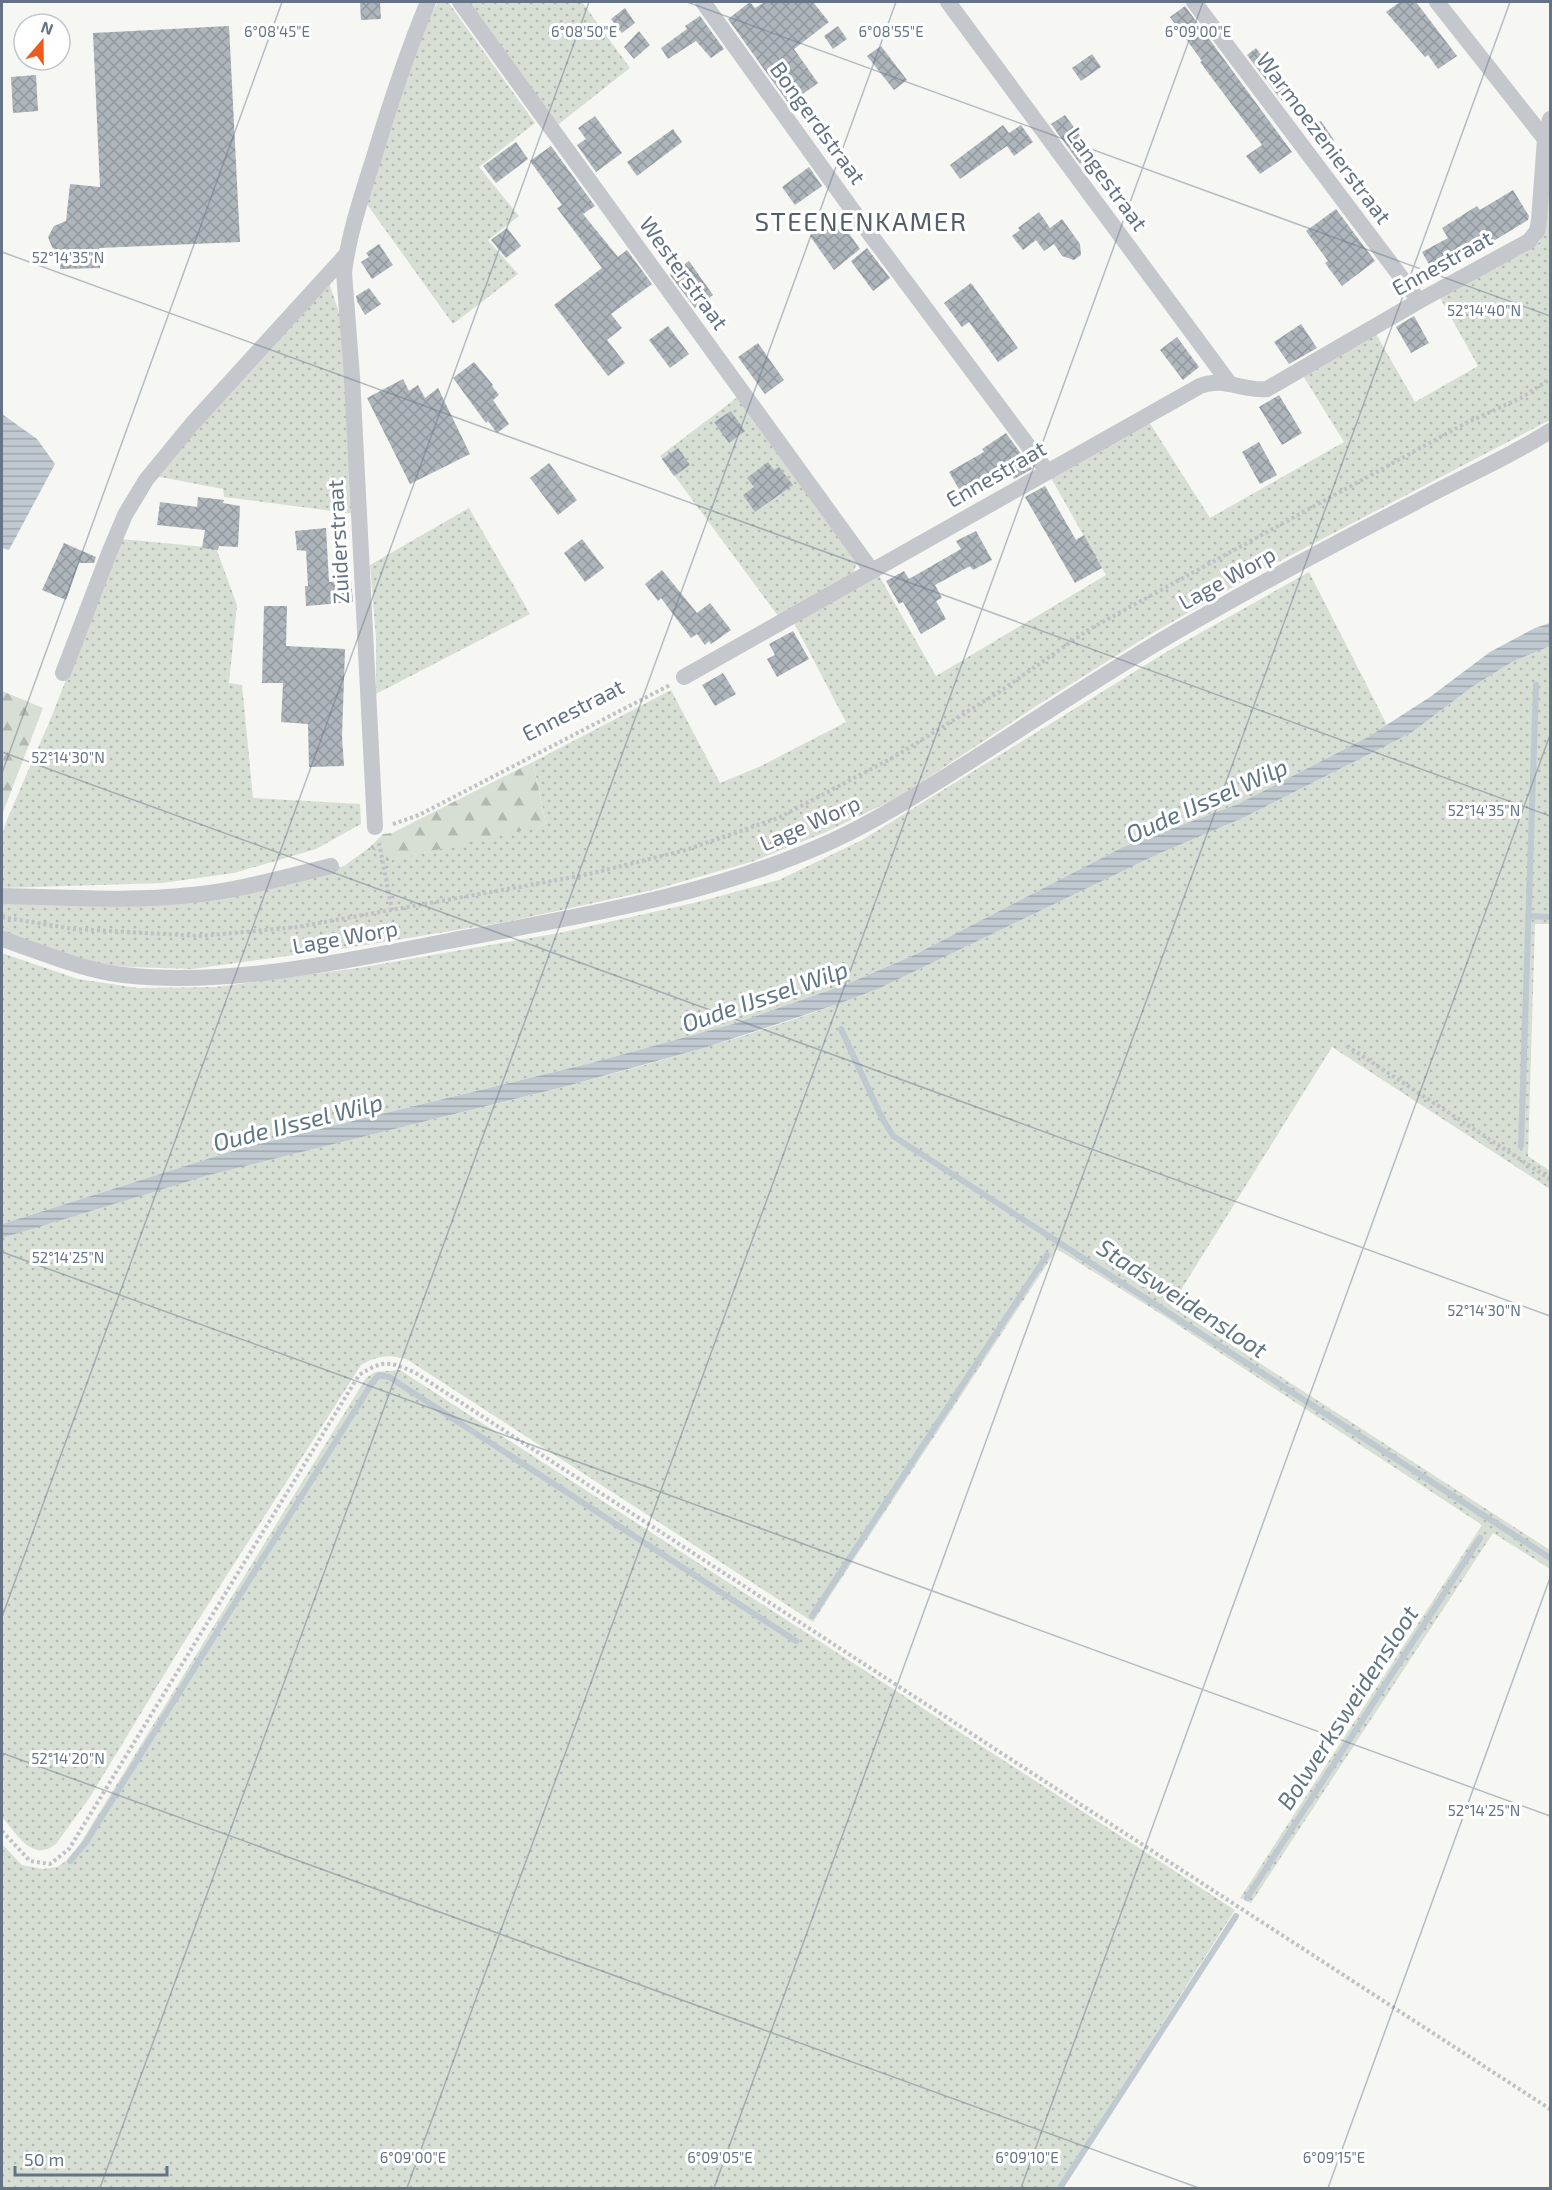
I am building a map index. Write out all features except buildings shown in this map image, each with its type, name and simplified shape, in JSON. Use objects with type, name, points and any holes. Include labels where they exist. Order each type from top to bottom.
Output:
[{"type":"street","name":"Zuiderstraat","points":[[375,827],[352,377],[344,272],[360,201],[400,72],[429,2]]},
{"type":"street","name":"Westerstraat","points":[[460,2],[872,571]]},
{"type":"street","name":"Bongerdstraat","points":[[704,2],[861,222],[1047,471]]},
{"type":"street","name":"Langestraat","points":[[948,2],[1230,384]]},
{"type":"street","name":"Warmoezenierstraat","points":[[1194,2],[1419,301]]},
{"type":"street","points":[[1437,2],[1545,139]]},
{"type":"street","name":"Ennestraat","points":[[684,677],[1200,386],[1214,382],[1255,391],[1267,389],[1419,301],[1529,241],[1537,231],[1539,220],[1545,139],[1551,119]]},
{"type":"street","name":"Zuiderstraat","points":[[63,674],[125,515],[146,480],[192,424],[346,255]]},
{"type":"street","name":"Lage Worp","points":[[2,939],[92,969],[117,974],[190,977],[255,973],[344,961],[638,904],[762,870],[834,840],[888,812],[1188,625],[1326,548],[1551,431]]},
{"type":"street","points":[[2,896],[148,898],[191,895],[230,890],[331,866]]},
{"type":"path","points":[[2,917],[73,929],[201,936],[297,927],[585,875],[686,850],[778,818],[894,757],[999,692],[1088,630],[1466,423],[1521,398],[1551,379]]},
{"type":"path","name":"Ennestraat","points":[[375,827],[419,815],[684,677]]},
{"type":"path","points":[[375,827],[392,910]]},
{"type":"path","points":[[1347,1046],[1551,1179]]},
{"type":"path","points":[[2,1831],[30,1861],[50,1864],[69,1849],[359,1375],[377,1364],[396,1364],[435,1385],[1551,2109]]},
{"type":"green space","points":[[438,2],[448,2],[535,123],[479,167],[519,216],[488,240],[518,274],[453,324],[366,203],[404,74],[425,25]]},
{"type":"green space","points":[[463,2],[582,2],[630,68],[555,127]]},
{"type":"green space","points":[[1550,138],[1550,420],[1259,572],[1146,637],[899,797],[826,832],[754,861],[653,890],[511,921],[347,948],[192,969],[102,966],[2,933],[2,900],[258,890],[344,866],[370,847],[387,861],[546,824],[533,762],[671,690],[720,783],[761,766],[846,722],[793,621],[877,572],[936,676],[1106,575],[1051,478],[1149,422],[1210,518],[1344,442],[1302,374],[1375,332],[1415,402],[1478,366],[1439,296],[1540,242]]},
{"type":"green space","points":[[329,283],[344,327],[356,514],[224,497],[223,489],[155,476]]},
{"type":"green space","points":[[739,396],[858,561],[851,578],[778,616],[660,456]]},
{"type":"green space","points":[[469,508],[530,614],[376,694],[376,638],[370,565]]},
{"type":"green space","points":[[121,539],[216,548],[237,605],[229,683],[242,685],[253,798],[360,804],[361,824],[316,849],[234,873],[162,883],[2,888],[2,836],[6,822],[51,718]]},
{"type":"green space","points":[[1309,572],[1387,725],[1238,804],[1123,847],[914,955],[847,984],[733,1024],[591,1063],[242,1148],[2,1224],[2,953],[78,979],[138,988],[216,987],[358,968],[559,933],[698,902],[779,880],[862,840],[1168,651]]},
{"type":"green space","points":[[1550,646],[1550,924],[1535,924],[1528,1156],[1550,1171],[1550,1189],[1332,1047],[1171,1306],[1550,1550],[1550,1569],[1493,1533],[1251,1903],[1240,1898],[1482,1525],[1164,1316],[1057,1249],[813,1622],[408,1360],[384,1356],[361,1365],[181,1647],[90,1797],[56,1844],[47,1849],[32,1848],[19,1838],[2,1817],[2,1238],[185,1181],[632,1069],[715,1045],[878,989],[1156,855],[1245,817],[1411,733],[1472,687],[1512,662]]},
{"type":"green space","points":[[2,691],[43,708],[2,815]]},
{"type":"green space","points":[[533,762],[546,825],[387,861],[370,847],[383,834],[392,833]]},
{"type":"green space","points":[[400,1370],[1235,1910],[1057,2188],[2,2188],[2,1844],[22,1865],[43,1869],[57,1867],[69,1859],[366,1378],[375,1372]]},
{"type":"shaded area","points":[[2,414],[37,439],[55,464],[9,550],[2,548]]},
{"type":"shaded area","points":[[1550,623],[1550,646],[1512,662],[1472,687],[1411,733],[1245,817],[1156,855],[878,989],[704,1048],[567,1086],[209,1175],[2,1238],[2,1224],[242,1148],[591,1063],[733,1024],[847,984],[914,955],[1123,847],[1238,804],[1368,737],[1430,697],[1490,652],[1535,628]]},
{"type":"waterway","points":[[1521,1146],[1536,685]]},
{"type":"waterway","points":[[1529,916],[1550,917]]},
{"type":"waterway","name":"Stadsweidensloot","points":[[841,1029],[881,1116],[893,1136],[1550,1558]]},
{"type":"waterway","points":[[812,1616],[1047,1255]]},
{"type":"waterway","points":[[70,1861],[86,1842],[379,1375],[389,1377],[796,1641]]},
{"type":"waterway","name":"Bolwerksweidensloot","points":[[1247,1898],[1480,1538]]},
{"type":"waterway","name":"Bolwerksweidensloot","points":[[1060,2188],[1236,1916]]},
{"type":"district","name":"STEENENKAMER","points":[[861,222]]},
{"type":"water label","name":"Oude IJssel Wilp","points":[[1207,801]]},
{"type":"water label","name":"Oude IJssel Wilp","points":[[765,997]]},
{"type":"water label","name":"Oude IJssel Wilp","points":[[298,1123]]}]
